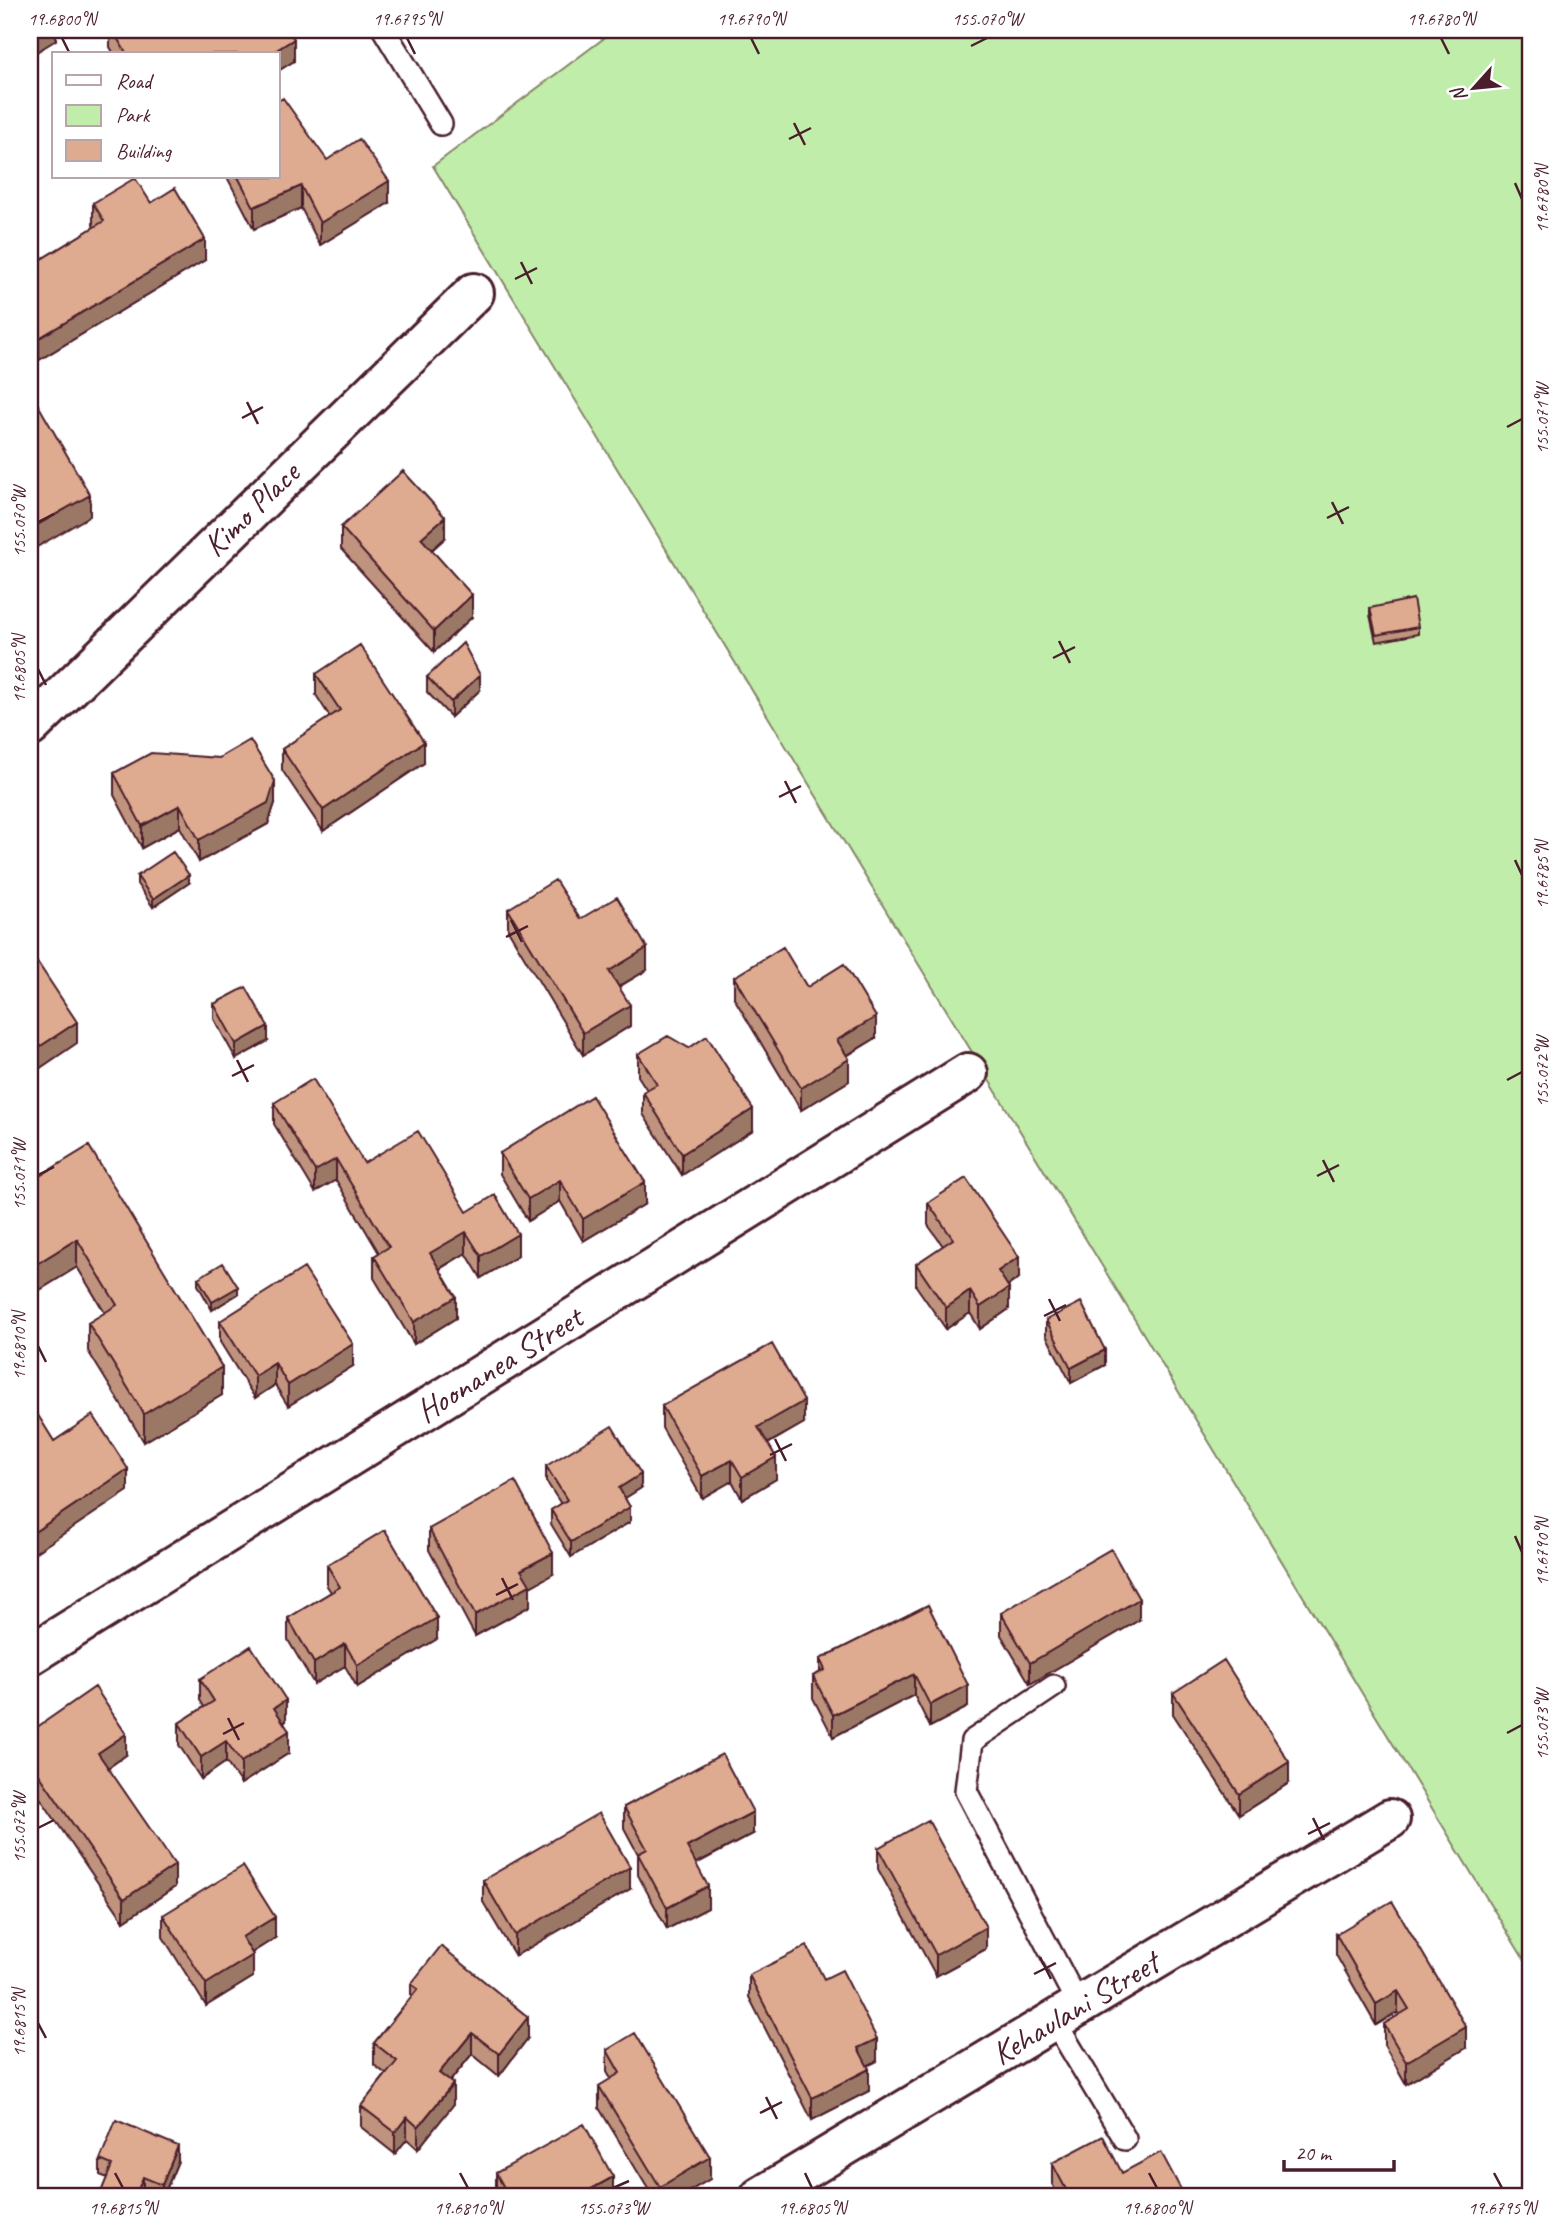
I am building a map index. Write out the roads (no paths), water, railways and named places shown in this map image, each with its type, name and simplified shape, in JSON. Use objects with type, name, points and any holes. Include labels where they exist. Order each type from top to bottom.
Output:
[{"type":"street","name":"Kimo Place","points":[[30,727],[474,293]]},
{"type":"street","name":"Hoonanea Street","points":[[30,1655],[968,1073]]},
{"type":"street","name":"Kehaulani Street","points":[[760,2197],[1390,1819]]},
{"type":"lane","points":[[384,30],[441,124]]},
{"type":"lane","points":[[1054,1686],[972,1741],[966,1791],[1125,2139]]}]
